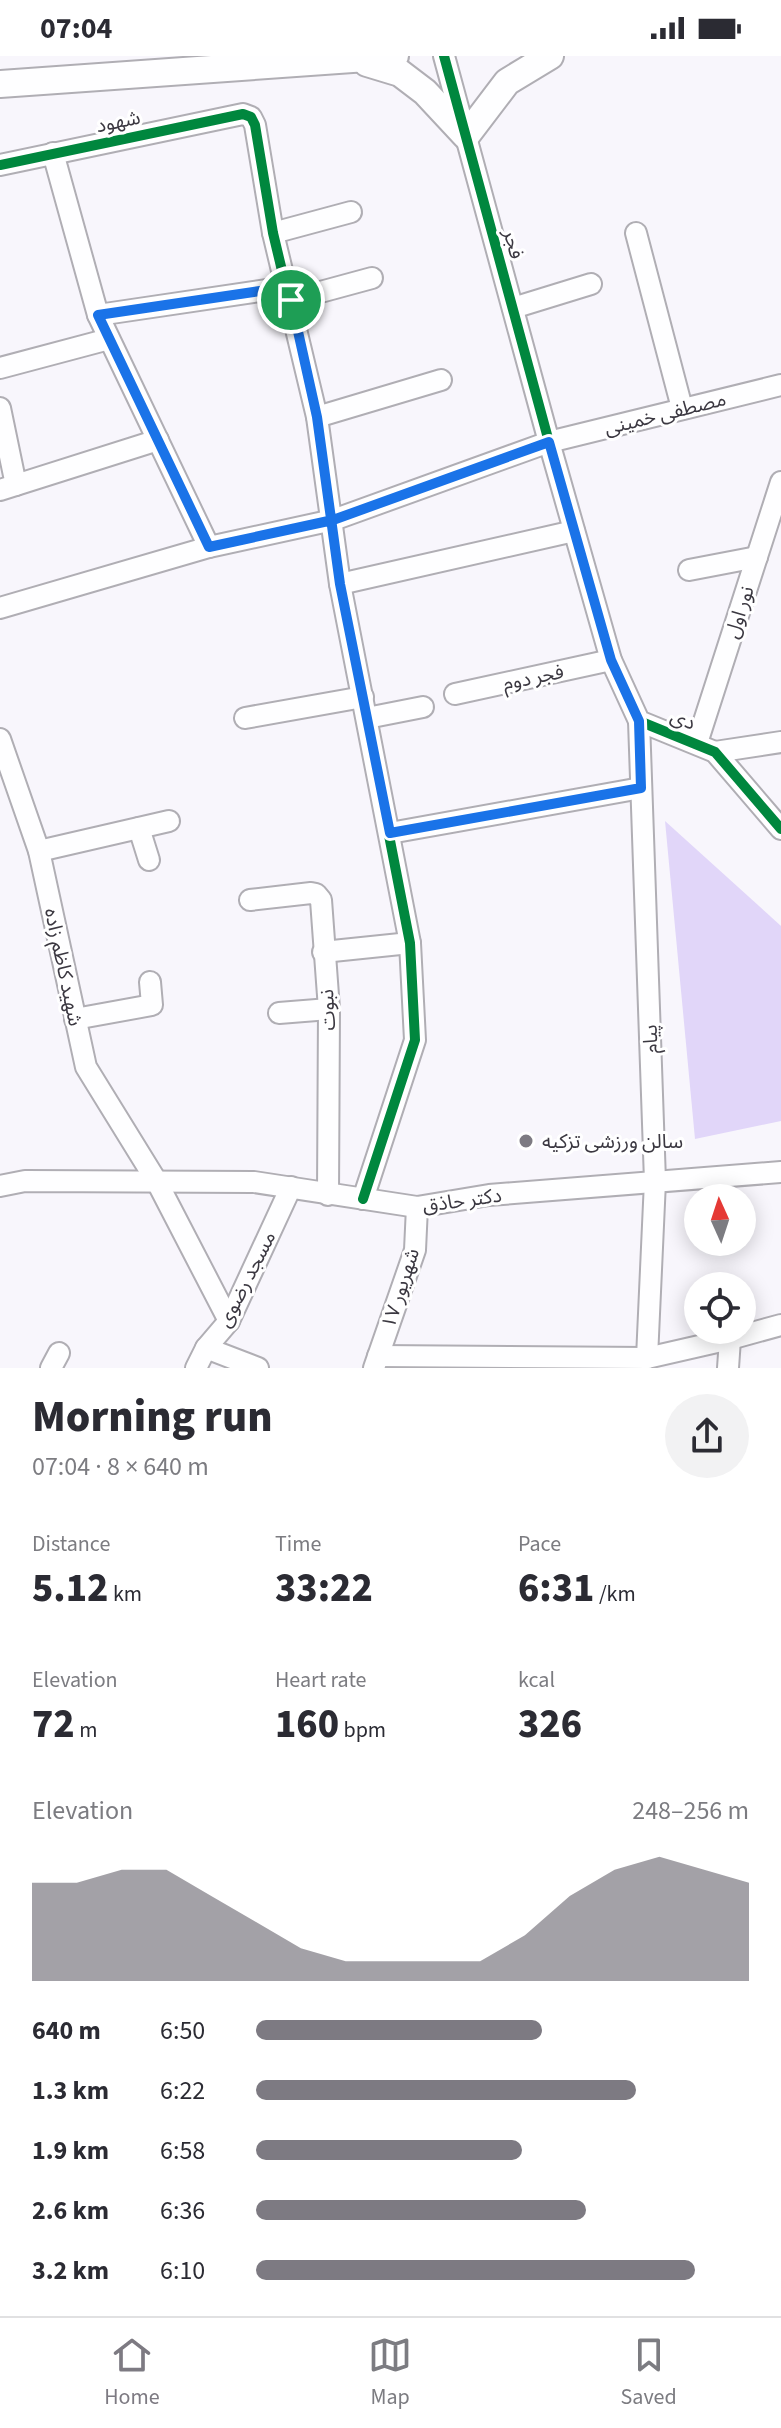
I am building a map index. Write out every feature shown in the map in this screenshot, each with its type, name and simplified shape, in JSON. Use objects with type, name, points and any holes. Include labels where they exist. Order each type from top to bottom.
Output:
[{"type":"main road","points":[[0,84],[395,56]]},
{"type":"main road","points":[[352,59],[400,73],[425,92],[466,136],[507,82],[550,56]]},
{"type":"street","name":"فجر","points":[[444,56],[549,442]]},
{"type":"street","name":"شهود","points":[[0,165],[243,114],[251,117],[255,125],[273,233]]},
{"type":"street","points":[[53,153],[98,315],[209,547]]},
{"type":"street","points":[[351,212],[273,233],[317,417],[340,584],[410,943],[415,1040],[363,1199]]},
{"type":"street","points":[[636,233],[682,408]]},
{"type":"street","points":[[98,315],[289,293],[372,278]]},
{"type":"street","points":[[513,308],[591,284]]},
{"type":"street","points":[[0,368],[109,339]]},
{"type":"street","points":[[317,417],[441,380]]},
{"type":"street","name":"مصطفی خمینی","points":[[0,608],[209,547],[333,520],[549,442],[781,385]]},
{"type":"street","points":[[0,408],[8,487],[158,440]]},
{"type":"street","name":"دی","points":[[549,442],[611,660],[639,721],[706,748],[781,829]]},
{"type":"street","name":"نور اول","points":[[706,748],[757,557],[776,515],[781,482]]},
{"type":"street","points":[[340,584],[574,531]]},
{"type":"street","points":[[689,570],[757,557]]},
{"type":"street","name":"فجر دوم","points":[[455,694],[611,660]]},
{"type":"street","points":[[245,718],[363,697]]},
{"type":"street","points":[[367,718],[423,707]]},
{"type":"street","name":"پیام","points":[[639,721],[655,1181],[647,1358]]},
{"type":"street","name":"شهید کاظم زاده","points":[[0,739],[39,851],[86,1067],[157,1182]]},
{"type":"street","points":[[706,748],[781,742]]},
{"type":"street","points":[[390,833],[641,788]]},
{"type":"street","points":[[39,851],[169,821]]},
{"type":"street","points":[[139,828],[149,860]]},
{"type":"street","name":"نبوت","points":[[250,900],[316,894],[321,900],[329,1009],[328,1195]]},
{"type":"street","points":[[323,952],[410,943]]},
{"type":"street","points":[[75,1019],[152,1005],[150,982]]},
{"type":"street","points":[[279,1013],[329,1009]]},
{"type":"street","name":"دکتر حاذق","points":[[0,1186],[25,1181],[254,1182],[417,1207],[489,1195],[781,1172]]},
{"type":"street","points":[[157,1182],[229,1321]]},
{"type":"street","name":"مسجد رضوی","points":[[196,1368],[206,1348],[229,1321],[291,1187]]},
{"type":"street","name":"۱۷ شهریور","points":[[376,1362],[415,1250],[417,1207]]},
{"type":"street","points":[[756,1332],[781,1325]]},
{"type":"street","points":[[376,1362],[647,1358],[708,1344]]},
{"type":"street","points":[[728,1368],[730,1344]]},
{"type":"street","points":[[206,1348],[258,1368]]},
{"type":"shaded area","points":[[665,821],[781,926],[781,1121],[695,1139]]},
{"type":"cycle path","points":[[444,56],[611,660],[639,721],[715,752],[781,829]]},
{"type":"cycle path","points":[[0,165],[243,114],[251,117],[255,125],[273,233],[317,417],[340,584],[410,943],[415,1040],[363,1199]]},
{"type":"place","name":"سالن ورزشی تزکیه","points":[[526,1141]]},
{"type":"route","points":[[291,300],[287,287],[98,315],[209,547],[333,520],[549,442],[611,660],[639,721],[641,788],[390,833],[340,584],[333,520],[317,417],[291,300]]}]
